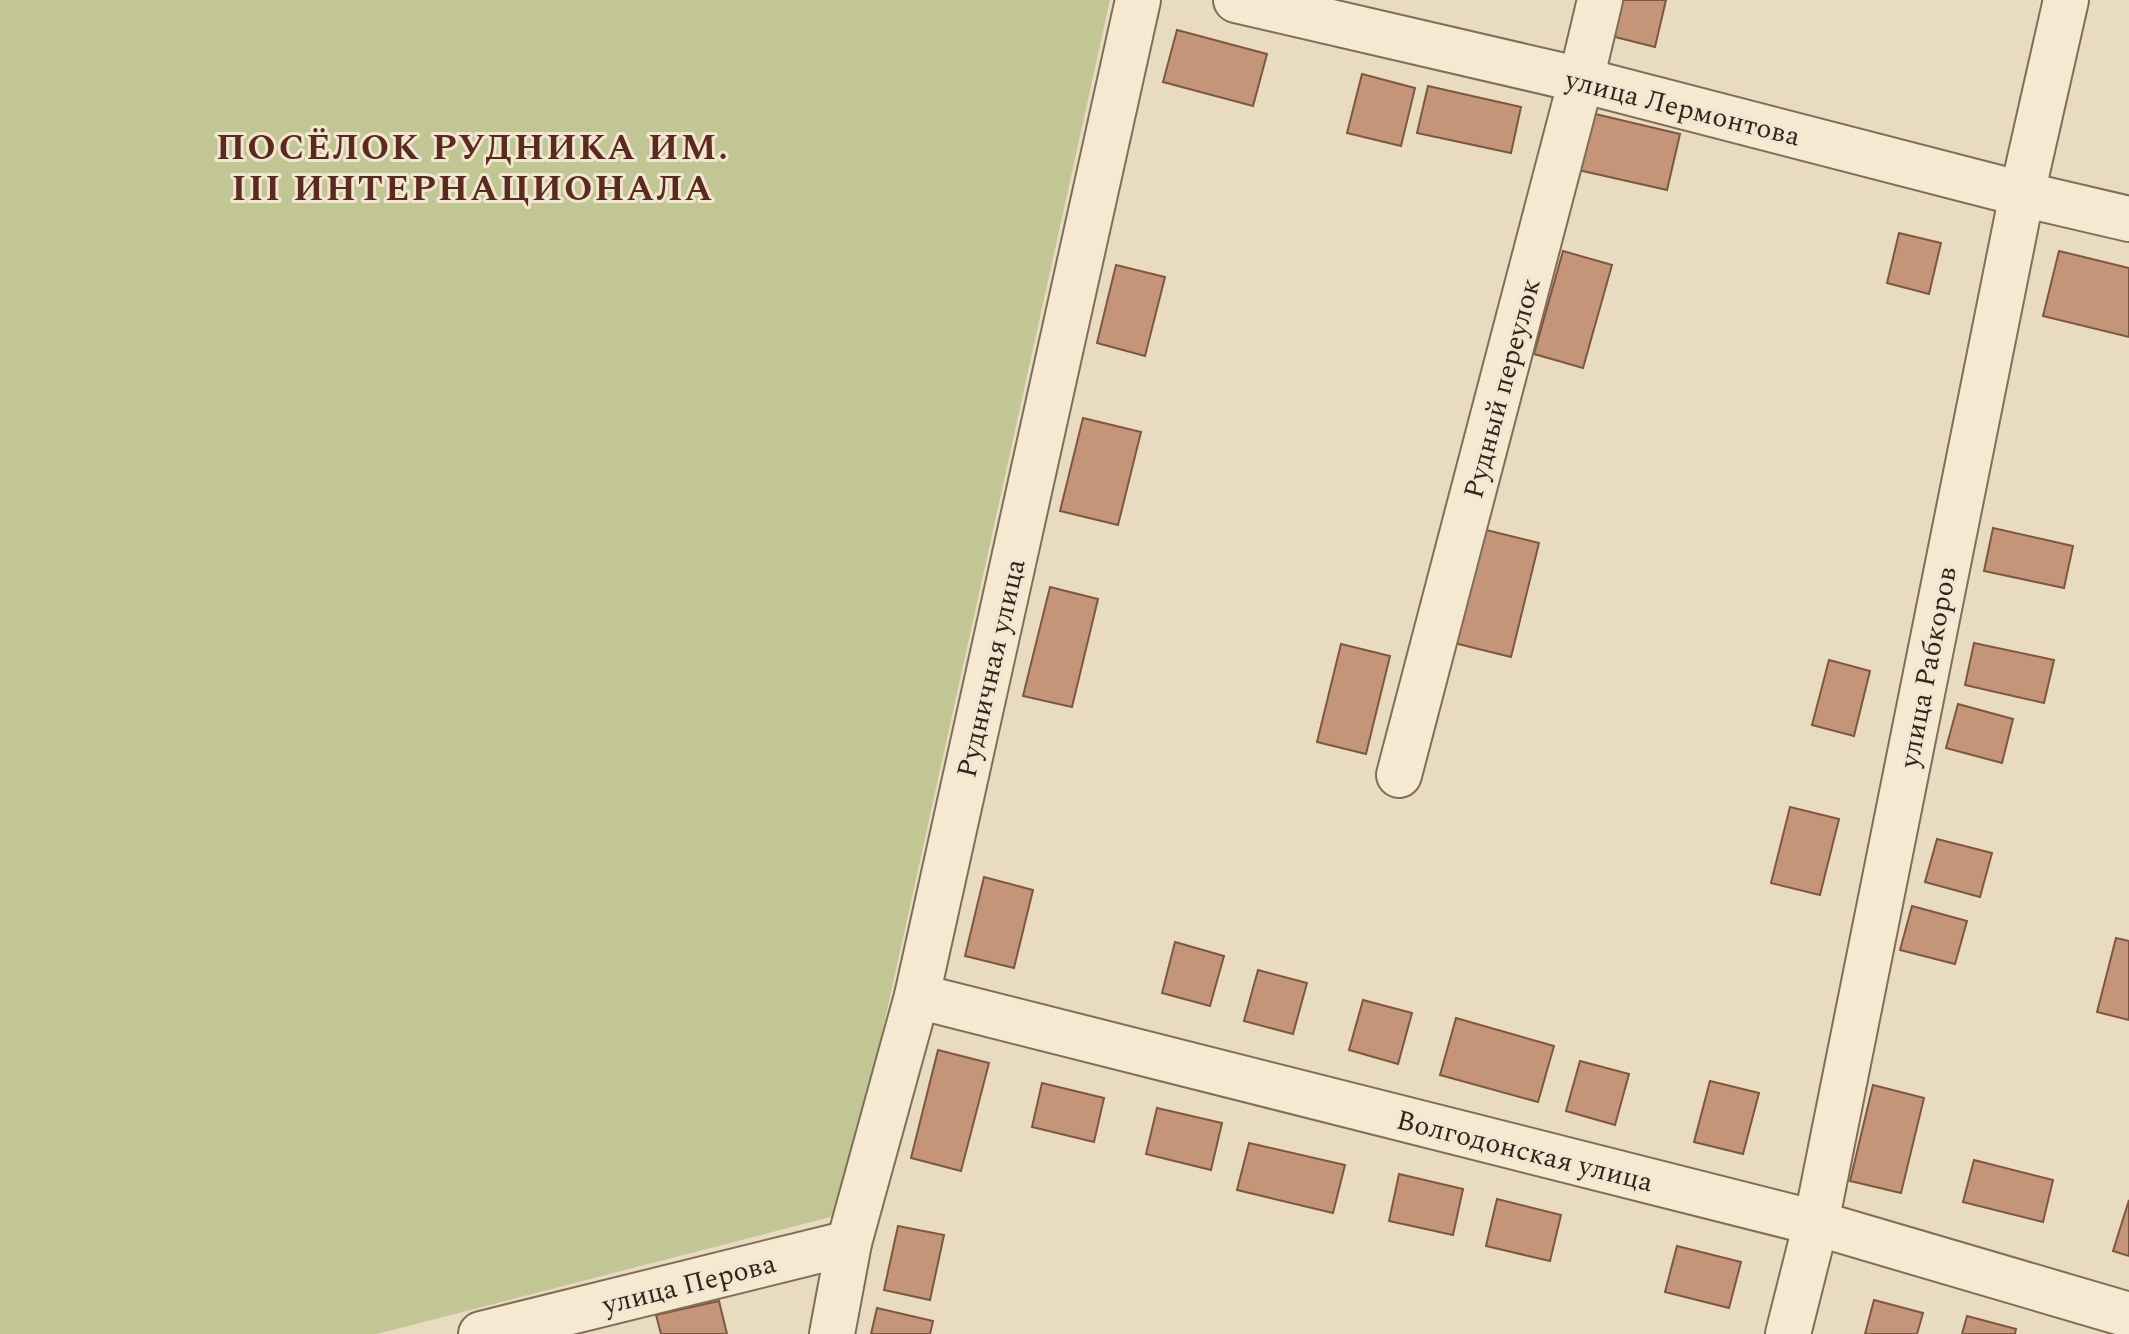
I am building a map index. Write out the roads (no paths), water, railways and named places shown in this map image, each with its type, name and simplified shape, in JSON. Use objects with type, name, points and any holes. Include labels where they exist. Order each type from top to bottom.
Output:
[{"type":"street","name":"Рудничная улица","points":[[832,1334],[849,1243],[917,996],[1138,0]]},
{"type":"street","name":"улица Лермонтова","points":[[1236,0],[1581,80],[2129,219]]},
{"type":"street","name":"Рудный переулок","points":[[1399,775],[1600,0]]},
{"type":"street","name":"улица Рабкоров","points":[[1788,1334],[1816,1223],[2022,194],[2066,0]]},
{"type":"street","name":"Волгодонская улица","points":[[917,996],[1816,1223],[2129,1315]]},
{"type":"street","name":"улица Перова","points":[[481,1334],[849,1243]]},
{"type":"district","name":"ПОСЁЛОК РУДНИКА ИМ. III ИНТЕРНАЦИОНАЛА","points":[[473,166]]}]
